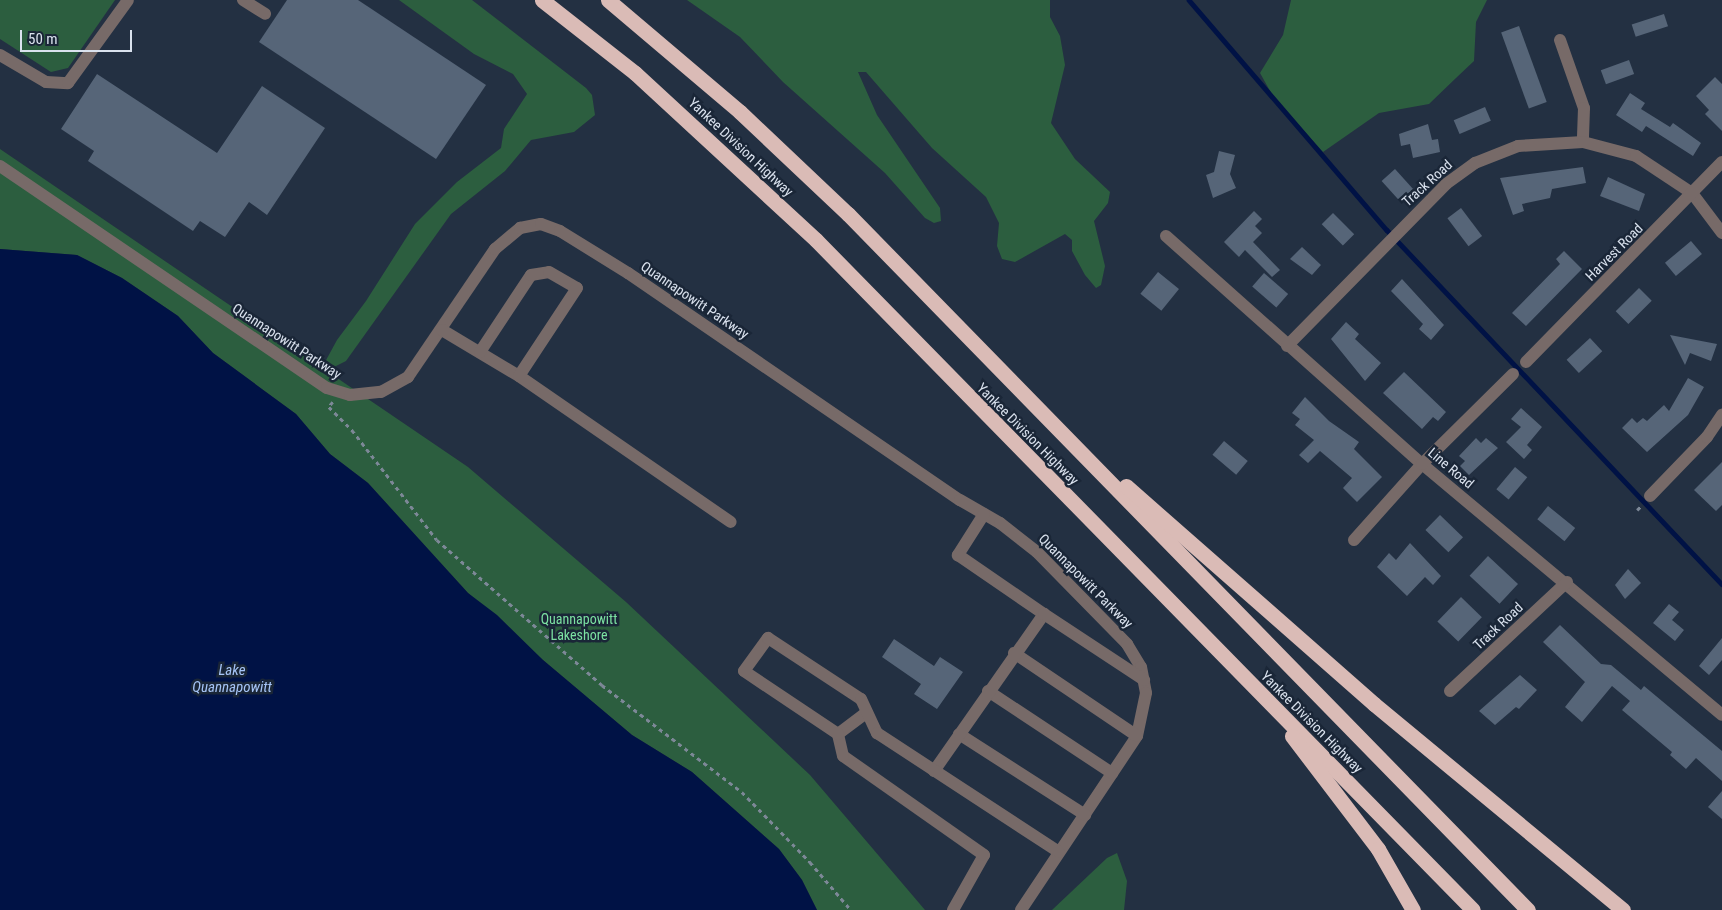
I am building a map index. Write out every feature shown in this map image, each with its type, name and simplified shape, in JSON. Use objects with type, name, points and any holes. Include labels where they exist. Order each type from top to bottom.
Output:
[{"type":"highway","name":"Yankee Division Highway","points":[[542,0],[635,73],[724,152],[1473,910]]},
{"type":"highway","name":"Yankee Division Highway","points":[[608,0],[740,112],[841,207],[1528,910]]},
{"type":"highway","points":[[1068,440],[1134,491],[1374,704],[1623,910]]},
{"type":"highway","points":[[1255,688],[1378,849],[1414,910]]},
{"type":"street","points":[[0,55],[46,82],[68,83],[128,0]]},
{"type":"street","points":[[243,0],[265,14]]},
{"type":"street","points":[[1560,40],[1584,108],[1583,142]]},
{"type":"street","name":"Track Road","points":[[1287,346],[1446,184],[1475,163],[1518,146],[1583,142],[1636,156],[1692,193],[1722,233]]},
{"type":"street","name":"Harvest Road","points":[[1526,362],[1722,162]]},
{"type":"street","name":"Quannapowitt Parkway","points":[[0,166],[335,391],[366,395],[395,386],[419,365],[495,249],[520,228],[541,224],[560,231],[628,273],[984,514],[1037,552],[1128,644],[1144,680],[1145,710],[1137,736],[1021,910]]},
{"type":"street","name":"Line Road","points":[[1166,236],[1287,346],[1422,464],[1566,582],[1722,715]]},
{"type":"street","points":[[480,352],[531,275],[549,272],[577,288],[519,376]]},
{"type":"street","points":[[442,330],[519,376],[731,522]]},
{"type":"street","points":[[1354,540],[1422,464],[1513,374]]},
{"type":"street","points":[[1650,496],[1707,437],[1722,415]]},
{"type":"street","points":[[984,514],[958,555],[1144,680]]},
{"type":"street","name":"Track Road","points":[[1450,691],[1566,582]]},
{"type":"street","points":[[934,771],[988,691],[1044,614]]},
{"type":"street","points":[[953,910],[984,855],[842,756],[838,734],[744,671],[768,638],[861,699],[877,733],[1060,852]]},
{"type":"street","points":[[1014,654],[1137,736]]},
{"type":"street","points":[[988,691],[1112,773]]},
{"type":"street","points":[[838,734],[867,712]]},
{"type":"street","points":[[959,734],[1085,815]]},
{"type":"path","points":[[330,407],[352,430],[443,545],[602,685],[742,792],[810,862],[851,910]]},
{"type":"green space","points":[[0,0],[115,0],[68,68],[51,72],[0,39]]},
{"type":"green space","points":[[399,0],[472,0],[586,88],[592,95],[595,115],[574,132],[531,140],[505,171],[451,214],[346,361],[332,368],[325,362],[337,340],[366,301],[415,224],[457,182],[501,148],[504,129],[527,94],[513,74],[474,54]]},
{"type":"green space","points":[[687,0],[1050,0],[1050,17],[1060,36],[1065,65],[1051,123],[1075,159],[1110,192],[1108,203],[1094,221],[1105,266],[1101,285],[1096,288],[1085,275],[1072,251],[1072,240],[1065,234],[1015,262],[1002,259],[997,246],[999,223],[986,197],[932,148],[866,72],[858,72],[877,115],[940,208],[941,221],[934,223],[925,218],[885,173],[783,82],[740,37]]},
{"type":"green space","points":[[1291,0],[1487,0],[1476,22],[1474,61],[1429,104],[1379,113],[1323,152],[1274,98],[1260,73],[1283,35]]},
{"type":"green space","name":"Quannapowitt Lakeshore","points":[[0,149],[468,467],[626,602],[810,775],[925,910],[817,910],[802,880],[779,849],[692,772],[632,735],[543,660],[468,593],[368,483],[330,454],[296,414],[213,353],[178,316],[122,278],[77,255],[0,249]]},
{"type":"green space","points":[[1117,853],[1127,881],[1124,910],[1052,910],[1107,858]]},
{"type":"water","name":"Lake Quannapowitt","points":[[0,249],[77,255],[122,278],[178,316],[213,353],[296,414],[330,454],[368,483],[468,593],[497,615],[543,660],[632,735],[692,772],[779,849],[802,880],[817,910],[0,910]]},
{"type":"building","points":[[287,0],[358,0],[486,85],[436,159],[259,42]]},
{"type":"building","points":[[1664,14],[1668,26],[1636,37],[1632,25]]},
{"type":"building","points":[[1519,26],[1547,102],[1529,109],[1501,32]]},
{"type":"building","points":[[1629,60],[1634,74],[1606,84],[1601,70]]},
{"type":"building","points":[[97,74],[217,153],[262,86],[325,128],[267,215],[249,202],[225,237],[200,221],[193,231],[88,161],[94,151],[61,129]]},
{"type":"building","points":[[1715,77],[1722,84],[1722,131],[1705,114],[1709,110],[1696,96]]},
{"type":"building","points":[[1630,93],[1645,103],[1641,109],[1670,127],[1673,123],[1701,143],[1693,156],[1646,126],[1642,132],[1616,115]]},
{"type":"building","points":[[1485,107],[1491,121],[1460,134],[1454,120]]},
{"type":"building","points":[[1428,124],[1432,140],[1438,139],[1440,152],[1413,158],[1410,144],[1401,146],[1399,134]]},
{"type":"building","points":[[1219,151],[1235,155],[1230,174],[1236,188],[1213,198],[1206,175],[1214,172]]},
{"type":"building","points":[[1583,167],[1586,183],[1552,189],[1550,198],[1522,204],[1524,211],[1513,215],[1500,178]]},
{"type":"building","points":[[1395,169],[1413,189],[1400,201],[1382,181]]},
{"type":"building","points":[[1608,177],[1645,194],[1639,211],[1600,196]]},
{"type":"building","points":[[1461,208],[1482,236],[1468,246],[1447,218]]},
{"type":"building","points":[[1254,211],[1262,219],[1255,226],[1262,233],[1253,242],[1280,270],[1272,277],[1245,250],[1239,257],[1224,242]]},
{"type":"building","points":[[1333,213],[1354,234],[1343,246],[1322,224]]},
{"type":"building","points":[[1691,241],[1702,254],[1676,276],[1665,263]]},
{"type":"building","points":[[1302,247],[1321,265],[1312,275],[1290,259]]},
{"type":"building","points":[[1564,251],[1582,269],[1526,326],[1512,313],[1560,264],[1556,259]]},
{"type":"building","points":[[1158,272],[1179,289],[1161,311],[1140,294]]},
{"type":"building","points":[[1264,273],[1288,294],[1276,308],[1252,287]]},
{"type":"building","points":[[1402,279],[1444,325],[1431,340],[1419,329],[1423,324],[1391,291]]},
{"type":"building","points":[[1639,288],[1652,301],[1628,324],[1616,311]]},
{"type":"building","points":[[1346,322],[1359,334],[1355,339],[1381,363],[1365,381],[1331,339]]},
{"type":"building","points":[[1670,335],[1717,344],[1711,361],[1690,353],[1685,365]]},
{"type":"building","points":[[1590,338],[1602,351],[1579,373],[1567,360]]},
{"type":"building","points":[[1404,372],[1446,412],[1438,421],[1433,417],[1422,429],[1383,393]]},
{"type":"building","points":[[1688,378],[1704,387],[1688,415],[1647,452],[1622,428],[1632,418],[1637,423],[1643,418],[1647,421],[1664,405],[1669,411]]},
{"type":"building","points":[[1305,397],[1329,421],[1359,442],[1354,449],[1382,477],[1357,502],[1343,488],[1352,478],[1320,451],[1308,463],[1299,455],[1314,440],[1295,425],[1300,419],[1292,413]]},
{"type":"building","points":[[1521,408],[1542,427],[1527,445],[1532,450],[1524,459],[1506,442],[1521,427],[1511,419]]},
{"type":"building","points":[[1476,438],[1481,443],[1486,438],[1498,448],[1469,475],[1460,466],[1465,461],[1459,456]]},
{"type":"building","points":[[1224,441],[1248,461],[1236,475],[1212,455]]},
{"type":"building","points":[[1722,462],[1722,505],[1716,511],[1694,490]]},
{"type":"building","points":[[1515,467],[1527,477],[1509,499],[1496,489]]},
{"type":"building","points":[[1548,506],[1575,528],[1565,541],[1537,519]]},
{"type":"building","points":[[1440,515],[1463,537],[1448,552],[1425,530]]},
{"type":"building","points":[[1410,543],[1441,576],[1433,585],[1425,577],[1407,596],[1377,567],[1389,553],[1396,560]]},
{"type":"building","points":[[1488,556],[1518,584],[1500,604],[1470,576]]},
{"type":"building","points":[[1628,569],[1641,583],[1625,599],[1615,585]]},
{"type":"building","points":[[1461,597],[1482,617],[1458,642],[1437,621]]},
{"type":"building","points":[[1669,604],[1679,612],[1672,620],[1684,630],[1675,641],[1653,623]]},
{"type":"building","points":[[1560,625],[1601,664],[1611,665],[1641,690],[1644,686],[1722,751],[1722,781],[1696,758],[1686,769],[1670,755],[1672,752],[1622,710],[1630,701],[1612,686],[1582,722],[1565,707],[1585,682],[1543,642]]},
{"type":"building","points":[[1722,638],[1722,660],[1709,675],[1699,666]]},
{"type":"building","points":[[894,639],[934,666],[940,657],[963,672],[937,709],[914,694],[921,684],[882,657]]},
{"type":"building","points":[[1520,675],[1537,690],[1519,709],[1516,707],[1495,725],[1479,711]]},
{"type":"building","points":[[1722,791],[1722,819],[1708,807]]},
{"type":"waterway","points":[[1189,0],[1387,230],[1722,584]]}]
